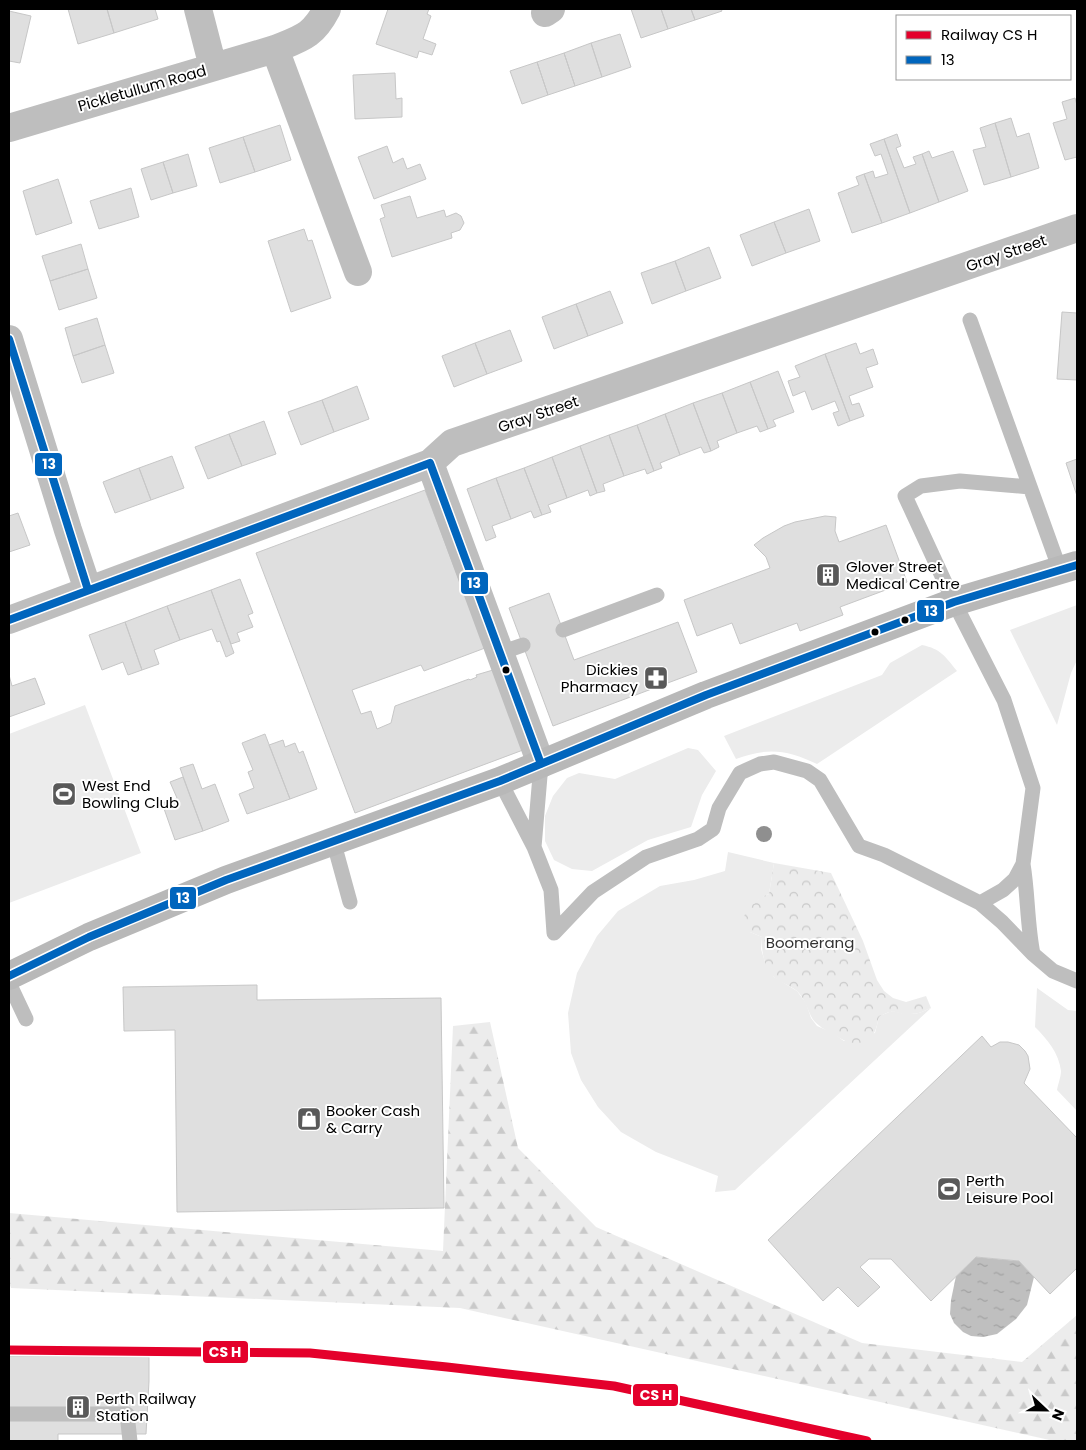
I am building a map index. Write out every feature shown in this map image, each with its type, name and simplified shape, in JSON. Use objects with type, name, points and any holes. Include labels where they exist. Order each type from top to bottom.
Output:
[{"type":"street","points":[[198,9],[213,67]]},
{"type":"street","name":"Pickletullum Road","points":[[9,128],[275,49],[305,37],[318,25],[327,9]]},
{"type":"street","points":[[275,49],[358,272]]},
{"type":"street","name":"Gray Street","points":[[9,620],[430,463],[452,443],[1077,228]]},
{"type":"street","points":[[9,339],[88,590]]},
{"type":"street","points":[[430,463],[512,649],[541,764]]},
{"type":"street","points":[[9,976],[89,937],[226,880],[500,781],[706,695],[954,602],[1068,567]]},
{"type":"lane","points":[[970,320],[1030,487],[1068,567]]},
{"type":"lane","points":[[1030,487],[960,481],[921,486],[905,496],[954,602],[1004,700],[1034,788],[1023,864],[1026,883],[1028,930],[1033,954]]},
{"type":"lane","points":[[563,630],[657,595]]},
{"type":"lane","points":[[500,781],[534,846],[551,890],[554,933],[593,892],[646,858],[698,838],[713,829],[720,808],[740,773],[760,764],[774,762],[807,771],[820,780],[859,846],[884,855],[980,903],[1053,971],[1077,981]]},
{"type":"lane","points":[[534,846],[541,764]]},
{"type":"lane","points":[[333,840],[350,902]]},
{"type":"lane","points":[[980,903],[1003,890],[1015,879],[1023,864]]},
{"type":"lane","points":[[9,984],[26,1019]]},
{"type":"lane","points":[[9,1414],[127,1414],[130,1441]]},
{"type":"green space","points":[[1077,605],[1077,660],[1071,673],[1057,725],[1010,630]]},
{"type":"green space","points":[[922,645],[942,654],[957,671],[817,764],[787,753],[777,752],[758,753],[736,759],[724,736],[882,675],[890,663]]},
{"type":"green space","name":"West End Bowling Club","points":[[85,705],[141,853],[9,903],[9,734]]},
{"type":"green space","points":[[688,748],[698,750],[716,771],[702,795],[691,827],[648,840],[592,871],[572,869],[554,860],[545,841],[545,816],[553,796],[567,778],[579,773],[615,779]]},
{"type":"green space","points":[[728,852],[774,863],[769,894],[758,900],[755,904],[750,932],[762,937],[761,949],[765,962],[774,977],[797,991],[806,1003],[811,1018],[817,1026],[831,1032],[844,1041],[875,1033],[879,1017],[889,1012],[914,1014],[931,1008],[735,1190],[715,1192],[718,1176],[656,1152],[621,1132],[598,1107],[581,1080],[571,1053],[568,1013],[577,973],[597,936],[618,911],[660,886],[694,880],[725,871]]},
{"type":"green space","name":"Boomerang","points":[[774,863],[831,873],[863,941],[877,980],[884,991],[893,998],[906,1002],[926,996],[931,1008],[914,1014],[889,1012],[879,1017],[873,1035],[867,1041],[857,1046],[819,1026],[812,1018],[797,991],[776,979],[771,973],[764,958],[762,937],[750,932],[743,921],[748,903],[754,904],[761,897],[769,894]]},
{"type":"green space","points":[[1037,988],[1068,1010],[1077,1011],[1077,1111],[1057,1090],[1061,1076],[1058,1058],[1048,1041],[1035,1027]]},
{"type":"green space","points":[[490,1022],[518,1148],[596,1227],[862,1343],[1022,1362],[1077,1315],[1077,1441],[1054,1441],[460,1308],[11,1288],[9,1283],[9,1213],[443,1251],[453,1026]]},
{"type":"water","points":[[976,1257],[1019,1261],[1034,1277],[1027,1305],[1016,1319],[997,1334],[983,1337],[971,1336],[963,1332],[954,1323],[950,1314],[956,1276]]},
{"type":"building","points":[[68,9],[107,9],[114,33],[78,44]]},
{"type":"building","points":[[107,9],[155,9],[158,19],[114,33]]},
{"type":"building","points":[[388,9],[429,9],[427,14],[431,16],[423,39],[436,44],[432,55],[419,51],[417,58],[376,44]]},
{"type":"building","points":[[631,9],[661,9],[668,29],[641,38]]},
{"type":"building","points":[[661,9],[691,9],[695,20],[668,29]]},
{"type":"building","points":[[691,9],[721,9],[722,11],[695,20]]},
{"type":"building","points":[[9,11],[31,16],[20,63],[9,61]]},
{"type":"building","points":[[620,34],[631,67],[602,77],[591,43]]},
{"type":"building","points":[[591,43],[602,77],[575,86],[564,53]]},
{"type":"building","points":[[564,53],[575,86],[548,95],[537,62]]},
{"type":"building","points":[[537,62],[548,95],[522,104],[510,71]]},
{"type":"building","points":[[395,73],[396,99],[402,98],[402,117],[355,119],[353,75]]},
{"type":"building","points":[[1075,98],[1077,105],[1077,157],[1065,160],[1053,123],[1067,119],[1062,102]]},
{"type":"building","points":[[1011,118],[1017,137],[1029,133],[1039,168],[1011,177],[995,123]]},
{"type":"building","points":[[995,123],[1011,177],[984,185],[973,150],[986,147],[980,128]]},
{"type":"building","points":[[280,125],[291,160],[255,172],[243,137]]},
{"type":"building","points":[[897,134],[901,146],[896,148],[904,168],[916,164],[913,157],[922,154],[939,202],[910,213],[884,139]]},
{"type":"building","points":[[243,137],[255,172],[220,183],[209,148]]},
{"type":"building","points":[[884,139],[910,213],[882,223],[864,174],[873,171],[875,178],[888,174],[881,154],[875,156],[870,144]]},
{"type":"building","points":[[387,146],[393,163],[403,158],[407,169],[420,164],[426,179],[374,199],[358,157]]},
{"type":"building","points":[[929,151],[932,158],[953,151],[968,191],[939,202],[922,154]]},
{"type":"building","points":[[188,154],[197,186],[173,193],[163,162]]},
{"type":"building","points":[[163,162],[173,193],[151,200],[141,169]]},
{"type":"building","points":[[864,174],[882,223],[852,233],[838,193],[859,185],[856,177]]},
{"type":"building","points":[[58,179],[72,223],[36,235],[23,191]]},
{"type":"building","points":[[131,188],[139,217],[99,229],[90,201]]},
{"type":"building","points":[[410,196],[417,218],[444,210],[446,217],[456,213],[461,216],[464,223],[460,230],[451,233],[452,238],[392,257],[380,219],[385,217],[381,205]]},
{"type":"building","points":[[809,209],[820,241],[786,253],[774,222]]},
{"type":"building","points":[[774,222],[786,253],[752,266],[740,235]]},
{"type":"building","points":[[304,229],[308,241],[312,240],[331,298],[291,312],[268,241]]},
{"type":"building","points":[[81,244],[88,269],[50,281],[42,256]]},
{"type":"building","points":[[709,247],[721,278],[686,291],[675,261]]},
{"type":"building","points":[[675,261],[686,291],[652,304],[641,273]]},
{"type":"building","points":[[88,269],[97,298],[59,310],[50,281]]},
{"type":"building","points":[[610,291],[623,323],[588,336],[576,304]]},
{"type":"building","points":[[576,304],[588,336],[554,349],[542,317]]},
{"type":"building","points":[[1062,312],[1077,313],[1077,380],[1057,379]]},
{"type":"building","points":[[97,318],[105,345],[73,356],[65,328]]},
{"type":"building","points":[[510,330],[522,361],[487,374],[475,343]]},
{"type":"building","points":[[475,343],[487,374],[454,387],[442,356]]},
{"type":"building","points":[[856,343],[860,354],[873,349],[878,364],[866,368],[873,387],[849,396],[852,405],[859,403],[864,416],[850,421],[825,354]]},
{"type":"building","points":[[105,345],[114,373],[82,383],[73,356]]},
{"type":"building","points":[[825,354],[850,421],[838,426],[833,413],[839,411],[835,401],[812,410],[805,391],[793,396],[788,381],[800,377],[795,366]]},
{"type":"building","points":[[778,371],[794,412],[773,420],[776,426],[768,429],[750,382]]},
{"type":"building","points":[[750,382],[768,429],[760,432],[757,426],[737,433],[722,393]]},
{"type":"building","points":[[357,386],[369,419],[334,432],[322,400]]},
{"type":"building","points":[[722,393],[737,433],[717,441],[719,447],[711,451],[693,403]]},
{"type":"building","points":[[322,400],[334,432],[301,445],[288,412]]},
{"type":"building","points":[[693,403],[711,451],[704,453],[701,447],[680,455],[665,414]]},
{"type":"building","points":[[665,414],[680,455],[660,463],[662,468],[654,471],[637,425]]},
{"type":"building","points":[[264,421],[276,454],[242,466],[229,434]]},
{"type":"building","points":[[637,425],[654,471],[647,474],[645,469],[624,476],[609,435]]},
{"type":"building","points":[[229,434],[242,466],[208,479],[195,447]]},
{"type":"building","points":[[609,435],[624,476],[603,484],[605,491],[597,493],[580,446]]},
{"type":"building","points":[[580,446],[597,493],[590,496],[588,490],[567,498],[552,457]]},
{"type":"building","points":[[172,456],[184,488],[151,500],[139,468]]},
{"type":"building","points":[[552,457],[567,498],[548,505],[551,512],[542,515],[524,468]]},
{"type":"building","points":[[1077,459],[1077,496],[1066,463]]},
{"type":"building","points":[[139,468],[151,500],[115,513],[103,482]]},
{"type":"building","points":[[524,468],[542,515],[534,518],[531,511],[511,519],[496,478]]},
{"type":"building","points":[[496,478],[511,519],[492,526],[496,537],[486,541],[467,489]]},
{"type":"building","points":[[425,490],[485,648],[424,671],[421,665],[352,690],[361,714],[371,711],[377,729],[391,723],[395,706],[493,670],[523,750],[355,813],[256,553]]},
{"type":"building","points":[[18,513],[30,545],[9,552],[9,516]]},
{"type":"building","name":"Glover Street Medical Centre","points":[[825,516],[836,517],[835,531],[839,542],[886,525],[907,582],[840,607],[843,615],[800,631],[797,623],[740,644],[732,623],[697,636],[684,600],[770,568],[766,557],[754,545],[784,526]]},
{"type":"building","points":[[240,579],[253,613],[248,615],[253,627],[237,633],[240,641],[231,644],[211,590]]},
{"type":"building","points":[[211,590],[234,653],[226,657],[220,641],[217,642],[212,629],[180,640],[167,606]]},
{"type":"building","points":[[549,593],[574,660],[678,622],[697,672],[553,726],[509,608]]},
{"type":"building","points":[[167,606],[180,640],[154,650],[159,664],[142,670],[125,622]]},
{"type":"building","points":[[125,622],[142,670],[128,675],[123,662],[102,670],[89,635]]},
{"type":"building","points":[[9,675],[12,686],[35,678],[45,704],[9,717]]},
{"type":"building","points":[[265,734],[290,799],[247,814],[239,794],[254,788],[248,772],[253,770],[242,743]]},
{"type":"building","points":[[283,740],[285,747],[295,743],[299,753],[303,751],[317,789],[290,799],[269,745]]},
{"type":"building","points":[[193,764],[202,789],[215,784],[229,821],[203,831],[180,768]]},
{"type":"building","points":[[183,777],[203,831],[175,840],[162,803],[177,798],[170,782]]},
{"type":"building","name":"Booker Cash & Carry","points":[[257,985],[257,1000],[441,998],[444,1208],[177,1212],[175,1030],[124,1031],[123,987]]},
{"type":"building","name":"Perth Leisure Pool","points":[[982,1036],[991,1047],[1000,1042],[1008,1042],[1019,1045],[1025,1051],[1028,1056],[1030,1069],[1024,1083],[1077,1138],[1077,1268],[1050,1294],[1019,1261],[976,1257],[931,1301],[891,1259],[869,1259],[860,1267],[880,1287],[858,1307],[838,1287],[823,1301],[768,1240]]},
{"type":"building","name":"Perth Railway Station","points":[[9,1356],[149,1357],[146,1434],[58,1434],[58,1441],[9,1441]]},
{"type":"transit line","name":"13","points":[[9,339],[88,590]]},
{"type":"transit line","name":"13","points":[[9,620],[430,463],[541,764]]},
{"type":"transit line","name":"13","points":[[9,976],[89,937],[226,880],[500,781],[706,695],[954,602],[1077,565]]},
{"type":"transit line","points":[[9,1350],[310,1353],[447,1367],[614,1386],[867,1441]]},
{"type":"place","name":"Glover Street Medical Centre","points":[[828,575]]},
{"type":"place","name":"Dickies Pharmacy","points":[[656,678]]},
{"type":"place","name":"West End Bowling Club","points":[[64,794]]},
{"type":"place","name":"Booker Cash & Carry","points":[[309,1119]]},
{"type":"place","name":"Perth Leisure Pool","points":[[949,1189]]},
{"type":"place","name":"Perth Railway Station","points":[[78,1407]]}]
